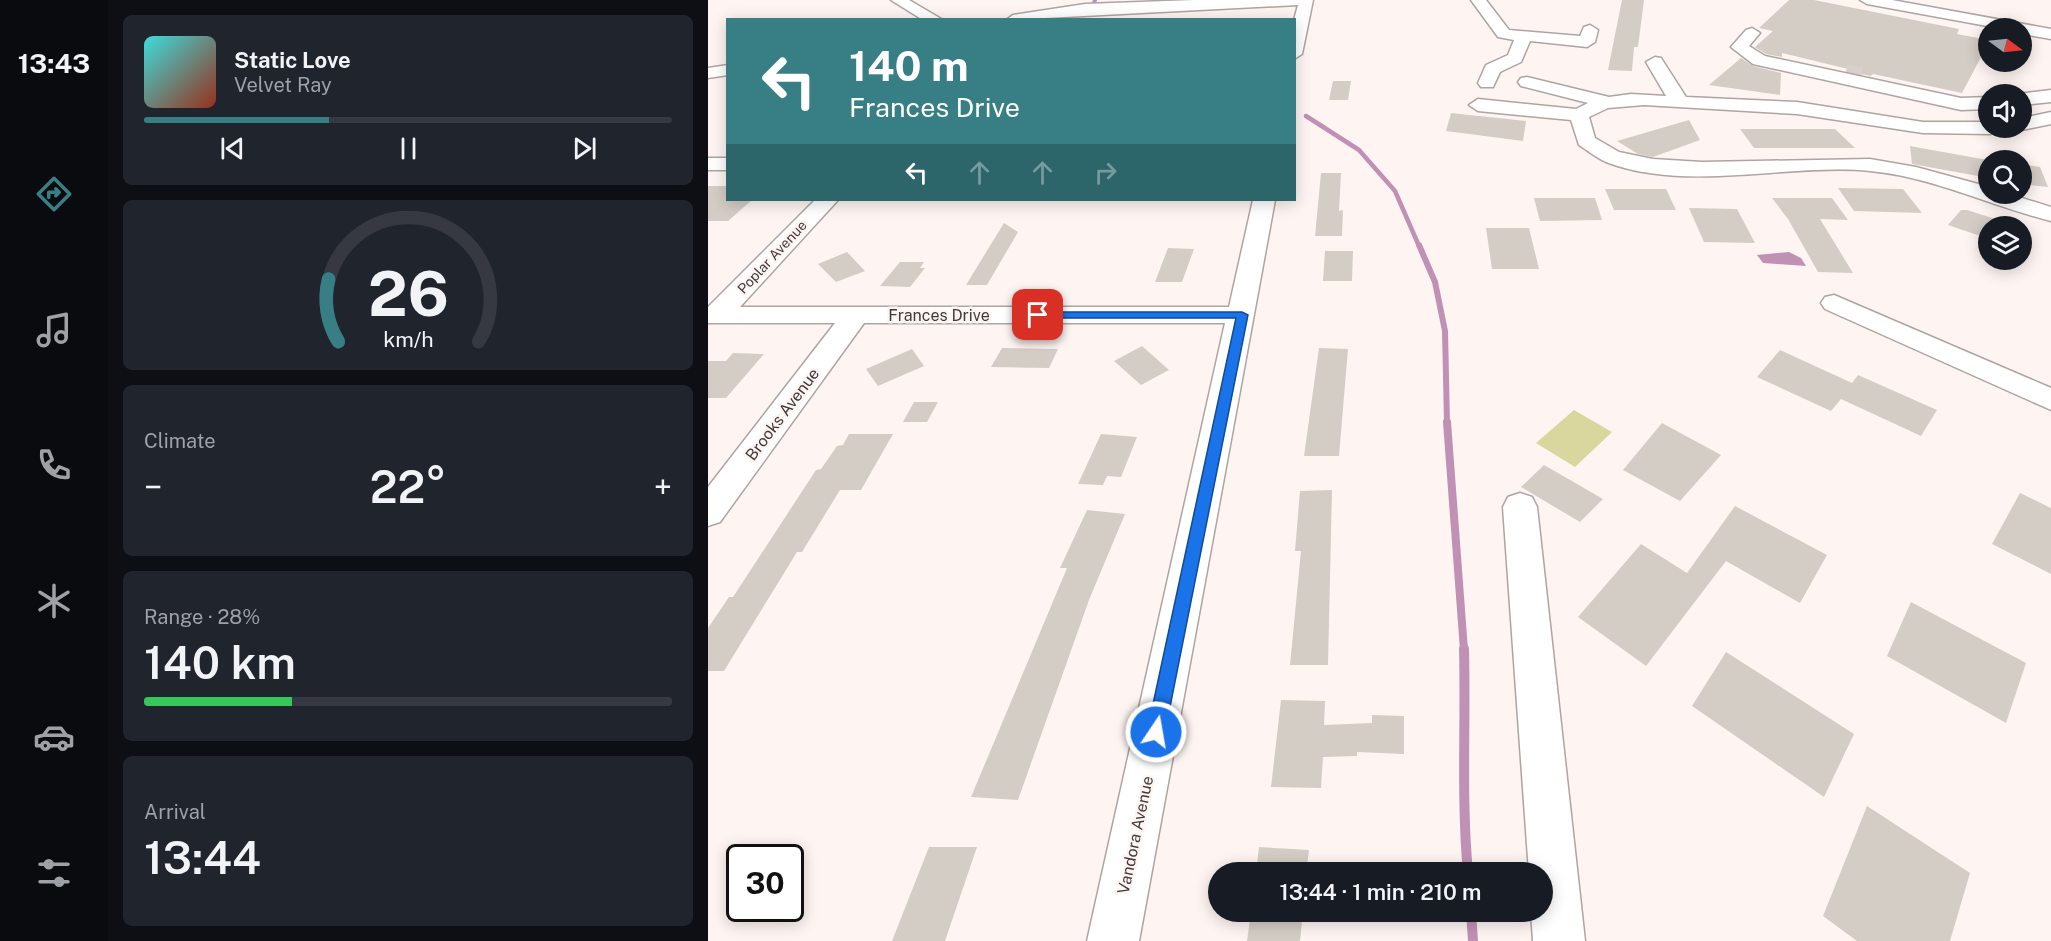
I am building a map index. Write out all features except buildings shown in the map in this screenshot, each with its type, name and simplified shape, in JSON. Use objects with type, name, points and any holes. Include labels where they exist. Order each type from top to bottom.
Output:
[{"type":"street","points":[[898,0],[932,18]]},
{"type":"street","points":[[1020,18],[1068,6],[1301,0]]},
{"type":"street","points":[[1296,45],[1306,0]]},
{"type":"street","points":[[1479,0],[1504,34],[1587,42],[1590,30]]},
{"type":"street","points":[[1867,0],[1978,21]]},
{"type":"street","points":[[2032,31],[2051,34]]},
{"type":"street","points":[[1752,33],[1739,48],[1759,60],[1821,74],[1875,82],[1961,104],[1978,103]]},
{"type":"street","points":[[1486,83],[1492,69],[1515,58],[1524,36]]},
{"type":"street","points":[[1655,62],[1680,103]]},
{"type":"street","points":[[708,73],[726,70]]},
{"type":"street","points":[[1821,74],[1846,72]]},
{"type":"street","points":[[1527,82],[1606,102]]},
{"type":"street","points":[[2032,98],[2051,96]]},
{"type":"street","points":[[1478,105],[1579,115],[1606,102],[1634,99],[1680,103],[1769,105],[1925,129],[1978,128]]},
{"type":"street","points":[[1579,115],[1578,125],[1581,136],[1596,152],[1633,163],[1710,169],[1869,165],[1958,186],[2051,214]]},
{"type":"street","points":[[2032,122],[2051,118]]},
{"type":"street","points":[[708,164],[726,164]]},
{"type":"street","name":"Poplar Avenue","points":[[712,315],[826,201]]},
{"type":"street","name":"Vandora Avenue","points":[[1113,941],[1264,201]]},
{"type":"street","points":[[1834,303],[2051,400]]},
{"type":"street","name":"Frances Drive","points":[[712,315],[1242,315]]},
{"type":"street","name":"Brooks Avenue","points":[[708,512],[856,315]]},
{"type":"street","points":[[1520,507],[1559,941]]},
{"type":"shaded area","points":[[1789,252],[1801,258],[1806,266],[1763,263],[1757,255]]},
{"type":"shaded area","points":[[1574,410],[1612,432],[1575,467],[1536,443]]},
{"type":"waterway","points":[[1306,116],[1359,150],[1395,191],[1419,246]]},
{"type":"waterway","points":[[1419,245],[1435,282],[1445,331],[1447,423]]},
{"type":"waterway","points":[[1447,422],[1464,650]]},
{"type":"waterway","points":[[1464,650],[1464,789],[1467,862]]},
{"type":"waterway","points":[[1472,922],[1473,941]]},
{"type":"tunnel","points":[[1846,72],[1870,77]]},
{"type":"route","points":[[1038,315],[1242,315],[1156,732]]}]
